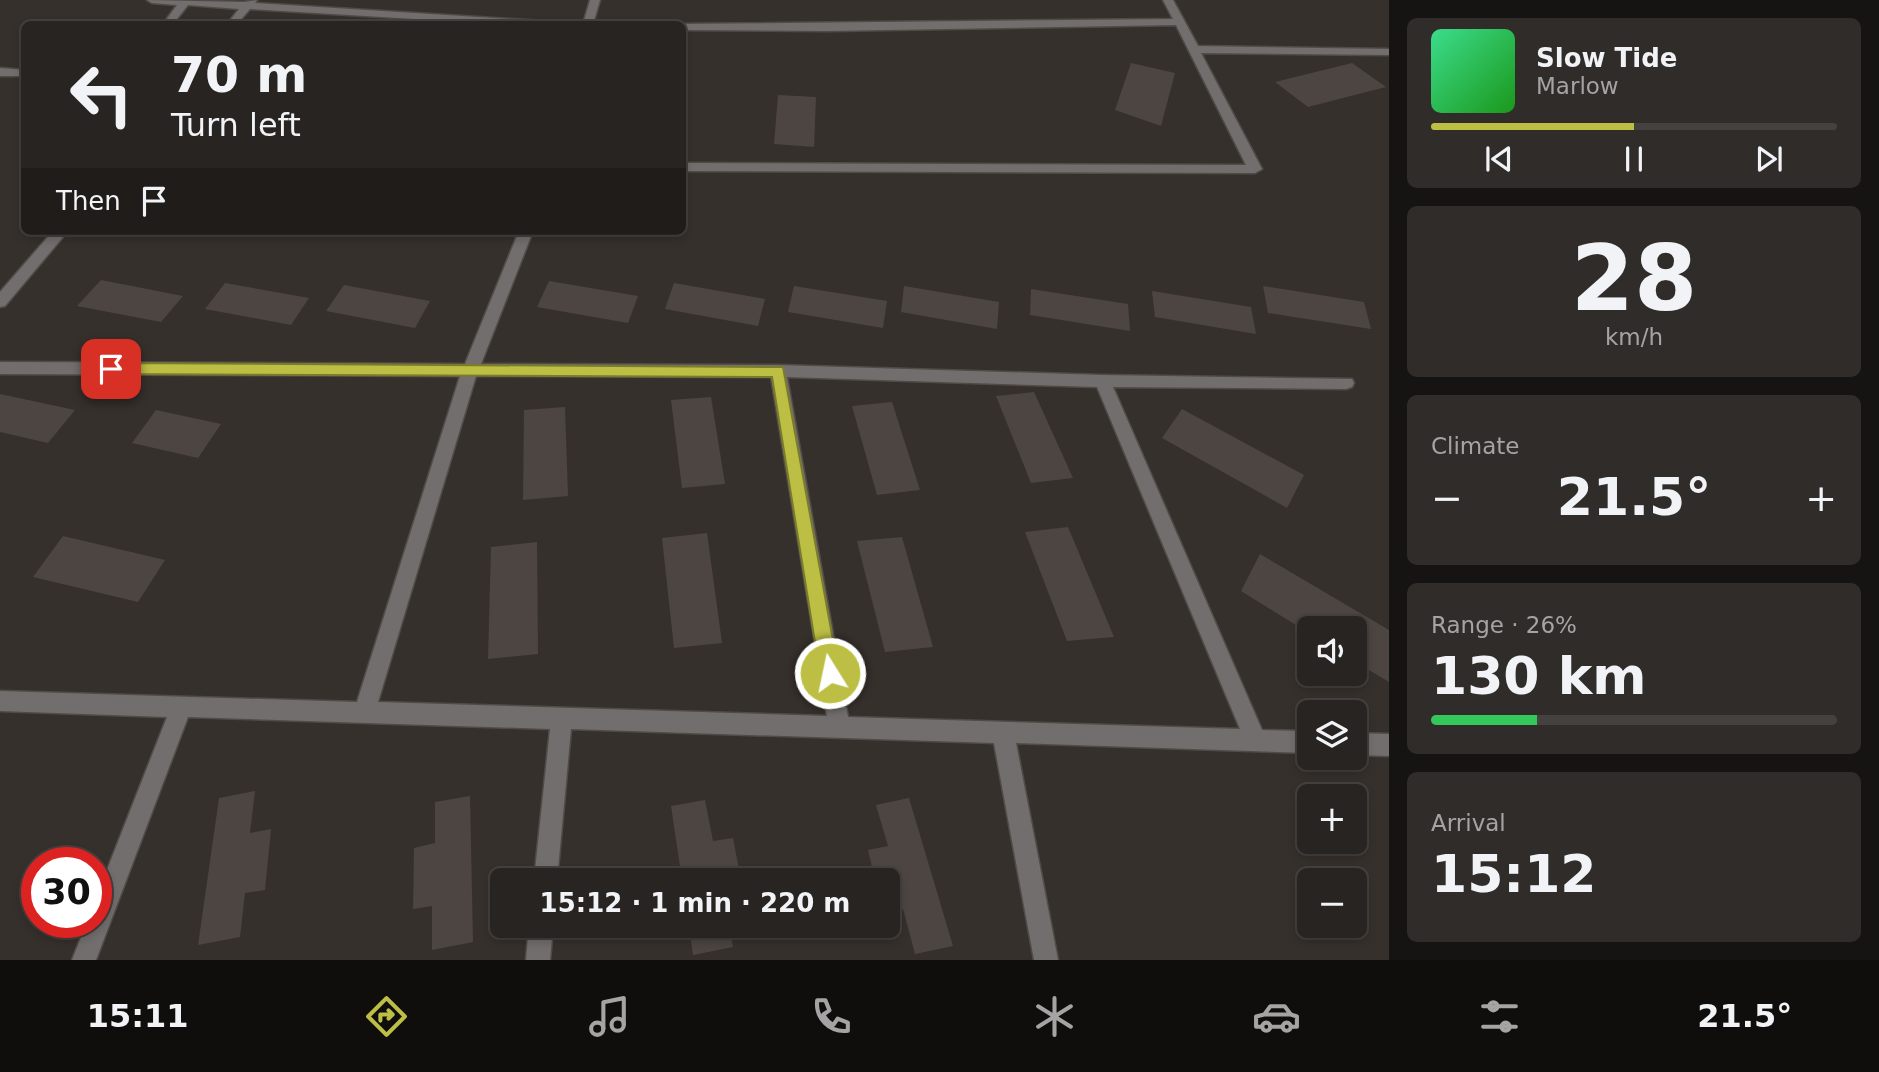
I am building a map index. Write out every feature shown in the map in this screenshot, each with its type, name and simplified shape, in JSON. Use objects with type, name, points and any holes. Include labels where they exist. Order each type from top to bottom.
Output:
[{"type":"street","points":[[152,0],[250,3],[502,21]]},
{"type":"street","points":[[590,21],[595,0]]},
{"type":"street","points":[[686,167],[1255,169],[1168,0]]},
{"type":"street","points":[[170,21],[185,2]]},
{"type":"street","points":[[235,21],[250,3]]},
{"type":"street","points":[[686,27],[829,28],[1180,22]]},
{"type":"street","points":[[1194,49],[1389,52]]},
{"type":"street","points":[[0,72],[21,73]]},
{"type":"street","points":[[0,302],[58,235]]},
{"type":"street","points":[[364,713],[470,371],[524,235]]},
{"type":"street","points":[[0,368],[778,371],[1102,381],[1346,383]]},
{"type":"street","points":[[778,371],[839,728]]},
{"type":"street","points":[[1102,381],[1256,741]]},
{"type":"street","points":[[0,701],[1297,742]]},
{"type":"street","points":[[84,960],[181,708]]},
{"type":"street","points":[[546,868],[561,720]]},
{"type":"street","points":[[1003,733],[1046,960]]},
{"type":"street","points":[[1367,744],[1389,745]]},
{"type":"street","points":[[538,960],[540,938]]},
{"type":"building","points":[[1131,63],[1175,73],[1161,126],[1115,110]]},
{"type":"building","points":[[1352,63],[1386,87],[1308,107],[1275,82]]},
{"type":"building","points":[[778,95],[816,97],[814,147],[774,144]]},
{"type":"building","points":[[101,280],[183,296],[161,322],[77,306]]},
{"type":"building","points":[[549,281],[638,296],[628,323],[537,307]]},
{"type":"building","points":[[225,283],[309,298],[291,325],[205,309]]},
{"type":"building","points":[[674,283],[765,299],[758,326],[665,309]]},
{"type":"building","points":[[344,285],[430,301],[415,328],[326,311]]},
{"type":"building","points":[[794,286],[887,301],[883,328],[788,312]]},
{"type":"building","points":[[904,286],[999,302],[997,329],[901,312]]},
{"type":"building","points":[[1263,286],[1364,302],[1371,329],[1268,313]]},
{"type":"building","points":[[1031,289],[1128,304],[1130,331],[1030,315]]},
{"type":"building","points":[[1152,291],[1251,307],[1256,334],[1155,317]]},
{"type":"building","points":[[1034,392],[1073,478],[1031,483],[996,396]]},
{"type":"building","points":[[0,394],[75,410],[48,443],[0,432]]},
{"type":"building","points":[[711,397],[725,484],[682,488],[671,400]]},
{"type":"building","points":[[892,402],[920,490],[877,495],[852,406]]},
{"type":"building","points":[[565,407],[568,496],[523,500],[524,410]]},
{"type":"building","points":[[1182,409],[1304,475],[1287,508],[1162,438]]},
{"type":"building","points":[[156,410],[221,424],[198,458],[132,443]]},
{"type":"building","points":[[1068,527],[1114,637],[1067,641],[1025,532]]},
{"type":"building","points":[[707,533],[722,643],[674,648],[662,538]]},
{"type":"building","points":[[63,536],[165,560],[138,602],[33,577]]},
{"type":"building","points":[[902,537],[933,647],[885,652],[857,541]]},
{"type":"building","points":[[537,542],[538,654],[488,659],[491,547]]},
{"type":"building","points":[[1260,554],[1365,616],[1297,616],[1297,626],[1241,591]]},
{"type":"building","points":[[1367,617],[1389,630],[1389,682],[1367,669]]},
{"type":"building","points":[[255,791],[250,833],[271,829],[265,890],[245,893],[240,937],[198,945],[219,798]]},
{"type":"building","points":[[470,796],[473,942],[432,950],[432,906],[413,909],[414,848],[435,843],[435,802]]},
{"type":"building","points":[[909,798],[953,946],[915,954],[903,909],[900,910],[900,868],[872,868],[868,850],[888,846],[876,805]]},
{"type":"building","points":[[705,800],[713,841],[733,838],[739,868],[680,868],[671,806]]},
{"type":"building","points":[[691,938],[731,938],[733,947],[693,955]]},
{"type":"route","points":[[111,369],[778,371],[830,673]]}]
